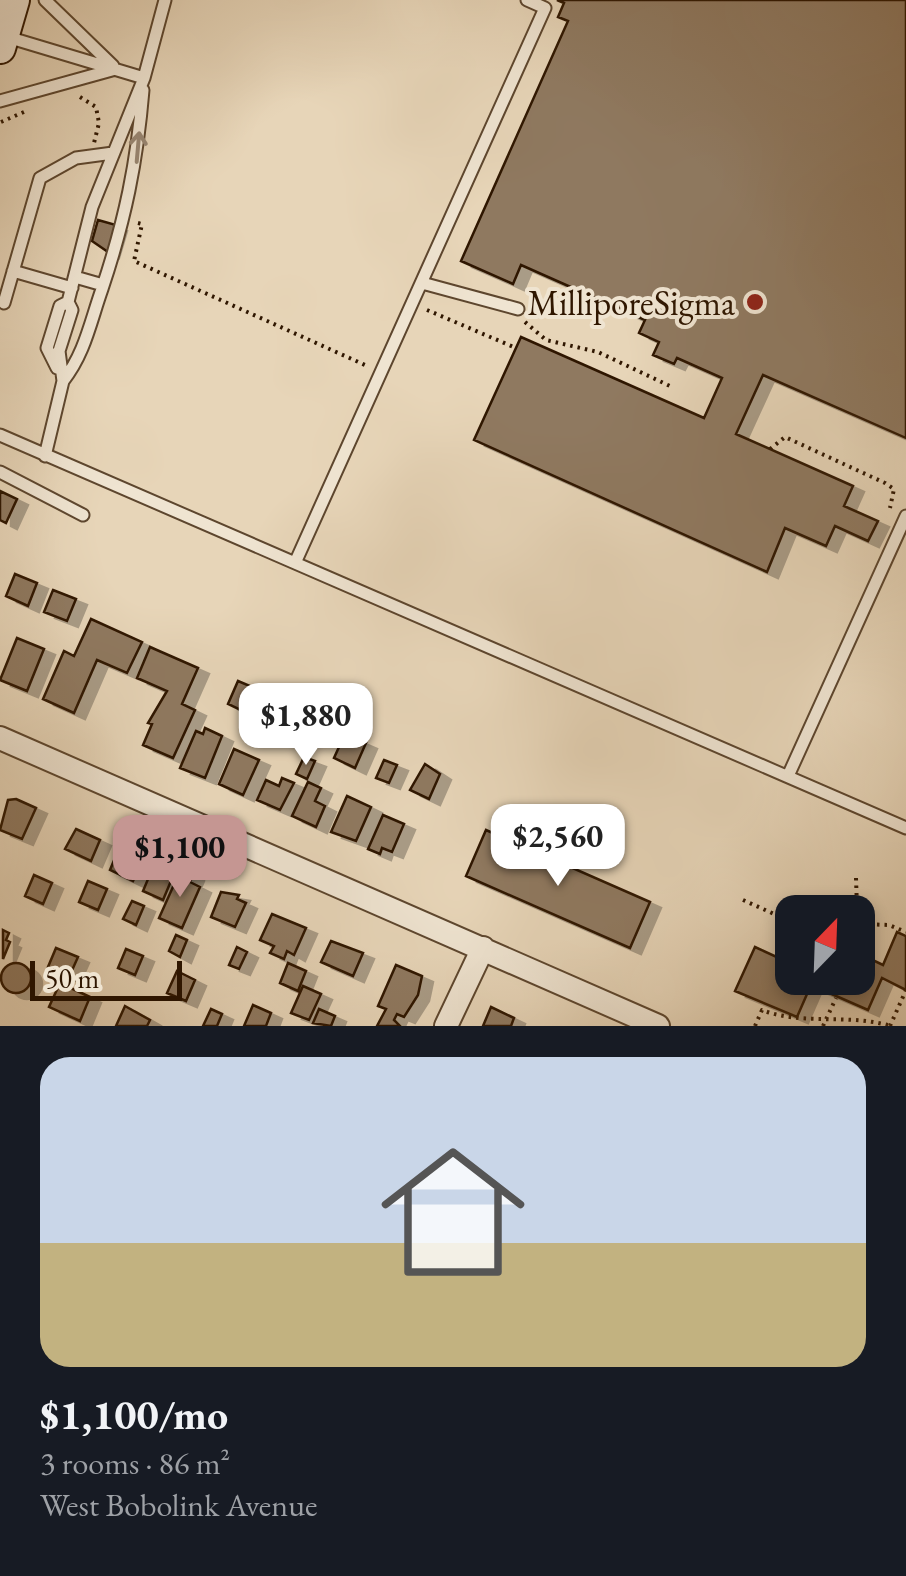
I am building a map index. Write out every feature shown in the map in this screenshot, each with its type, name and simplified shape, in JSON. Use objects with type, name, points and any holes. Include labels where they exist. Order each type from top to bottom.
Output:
[{"type":"main road","points":[[1,40],[14,0]]},
{"type":"street","points":[[0,738],[658,1026]]},
{"type":"street","points":[[446,1026],[483,948]]},
{"type":"lane","points":[[45,0],[116,69]]},
{"type":"lane","points":[[45,456],[63,381],[59,351],[72,310],[68,302],[92,206],[144,78],[165,0]]},
{"type":"lane","points":[[295,564],[545,8],[528,0]]},
{"type":"lane","points":[[1,40],[144,78]]},
{"type":"lane","points":[[0,101],[116,69]]},
{"type":"lane","points":[[63,381],[81,358],[124,219],[136,170],[144,78]]},
{"type":"lane","points":[[4,302],[40,178],[60,164],[113,153]]},
{"type":"lane","points":[[13,272],[103,286]]},
{"type":"lane","points":[[422,283],[518,308]]},
{"type":"lane","points":[[0,435],[906,828]]},
{"type":"lane","points":[[0,472],[83,515]]},
{"type":"lane","points":[[788,776],[906,516]]},
{"type":"path","points":[[72,94],[96,108],[99,123],[90,156]]},
{"type":"path","points":[[1,122],[38,106]]},
{"type":"path","points":[[124,219],[142,224],[134,261],[382,372]]},
{"type":"path","points":[[422,308],[516,348]]},
{"type":"path","points":[[518,308],[534,334],[598,352],[672,386]]},
{"type":"path","points":[[770,450],[785,438],[885,482],[894,490],[887,517]]},
{"type":"path","points":[[856,878],[857,895]]},
{"type":"path","points":[[743,900],[775,914]]},
{"type":"path","points":[[875,925],[906,932]]},
{"type":"path","points":[[755,1026],[762,1010],[788,1022],[826,1018],[890,1026],[906,990]]},
{"type":"path","points":[[823,1026],[836,998]]},
{"type":"building","name":"MilliporeSigma","points":[[557,0],[906,0],[906,438],[763,375],[736,434],[853,486],[844,506],[878,521],[868,541],[835,526],[826,546],[785,528],[767,572],[474,440],[521,337],[704,418],[722,378],[677,358],[674,364],[653,355],[659,342],[639,333],[645,320],[521,265],[513,284],[461,261],[568,21],[558,17],[564,3]]},
{"type":"building","points":[[98,220],[116,225],[108,252],[92,241]]},
{"type":"building","points":[[0,491],[17,499],[6,523],[0,520]]},
{"type":"building","points":[[15,574],[37,583],[28,606],[6,596]]},
{"type":"building","points":[[53,590],[76,599],[67,621],[44,612]]},
{"type":"building","points":[[91,619],[142,642],[127,673],[97,660],[74,713],[43,699],[64,651],[74,656]]},
{"type":"building","points":[[17,638],[44,649],[27,691],[0,680]]},
{"type":"building","points":[[150,647],[198,668],[182,704],[195,710],[173,758],[143,745],[152,724],[148,723],[167,691],[137,678]]},
{"type":"building","points":[[238,681],[257,689],[247,713],[228,704]]},
{"type":"building","points":[[205,728],[222,736],[205,778],[180,768],[196,731],[203,734]]},
{"type":"building","points":[[345,734],[366,743],[355,768],[334,758]]},
{"type":"building","points":[[234,749],[259,760],[243,795],[219,784]]},
{"type":"building","points":[[304,757],[315,761],[307,779],[296,774]]},
{"type":"building","points":[[384,760],[397,765],[389,783],[376,778]]},
{"type":"building","points":[[425,764],[440,774],[429,799],[410,790]]},
{"type":"building","points":[[282,778],[294,783],[280,810],[257,800],[266,780],[279,786]]},
{"type":"building","points":[[308,782],[321,788],[315,801],[325,806],[316,827],[292,816]]},
{"type":"building","points":[[347,796],[371,807],[356,841],[331,832]]},
{"type":"building","points":[[16,799],[36,808],[22,839],[0,830],[8,800]]},
{"type":"building","points":[[383,815],[404,824],[392,852],[382,848],[380,854],[368,849]]},
{"type":"building","points":[[76,829],[100,840],[91,861],[65,849]]},
{"type":"building","points":[[486,830],[650,902],[630,948],[466,876]]},
{"type":"building","points":[[120,846],[144,856],[133,881],[110,870]]},
{"type":"building","points":[[156,860],[176,869],[163,900],[143,891]]},
{"type":"building","points":[[181,869],[193,875],[190,882],[200,887],[182,928],[159,918]]},
{"type":"building","points":[[34,875],[52,883],[43,904],[25,896]]},
{"type":"building","points":[[88,881],[107,889],[98,910],[79,902]]},
{"type":"building","points":[[221,892],[239,895],[237,899],[246,903],[235,927],[211,917]]},
{"type":"building","points":[[132,901],[144,906],[136,925],[123,919]]},
{"type":"building","points":[[272,914],[306,928],[294,955],[287,951],[284,959],[270,953],[274,946],[260,940]]},
{"type":"building","points":[[3,930],[9,933],[6,940],[10,942],[3,959]]},
{"type":"building","points":[[897,932],[906,936],[906,990],[882,978],[875,994],[875,961],[883,965]]},
{"type":"building","points":[[176,935],[187,940],[180,957],[169,951]]},
{"type":"building","points":[[331,941],[363,953],[353,976],[321,962]]},
{"type":"building","points":[[237,947],[247,952],[239,969],[229,965]]},
{"type":"building","points":[[755,947],[775,956],[775,995],[807,995],[797,1017],[735,991]]},
{"type":"building","points":[[56,948],[78,957],[69,977],[48,967]]},
{"type":"building","points":[[126,949],[143,956],[135,975],[118,968]]},
{"type":"building","points":[[16,963],[26,968],[31,978],[26,988],[16,993],[6,988],[1,978],[6,968]]},
{"type":"building","points":[[288,963],[306,971],[298,991],[280,983]]},
{"type":"building","points":[[396,965],[422,976],[418,995],[404,1017],[397,1014],[394,1020],[400,1026],[377,1026],[386,1009],[378,1006]]},
{"type":"building","points":[[177,971],[195,980],[186,1001],[167,993]]},
{"type":"building","points":[[60,983],[90,997],[80,1021],[49,1007]]},
{"type":"building","points":[[303,986],[321,994],[309,1020],[291,1013]]},
{"type":"building","points":[[834,995],[875,995],[868,1010]]},
{"type":"building","points":[[253,1005],[271,1013],[266,1026],[244,1026]]},
{"type":"building","points":[[125,1006],[150,1020],[147,1026],[116,1026]]},
{"type":"building","points":[[491,1007],[514,1018],[511,1026],[483,1026]]},
{"type":"building","points":[[211,1009],[222,1014],[217,1026],[203,1026]]},
{"type":"building","points":[[319,1009],[335,1016],[331,1026],[313,1023]]},
{"type":"place","name":"MilliporeSigma","points":[[755,302]]}]
